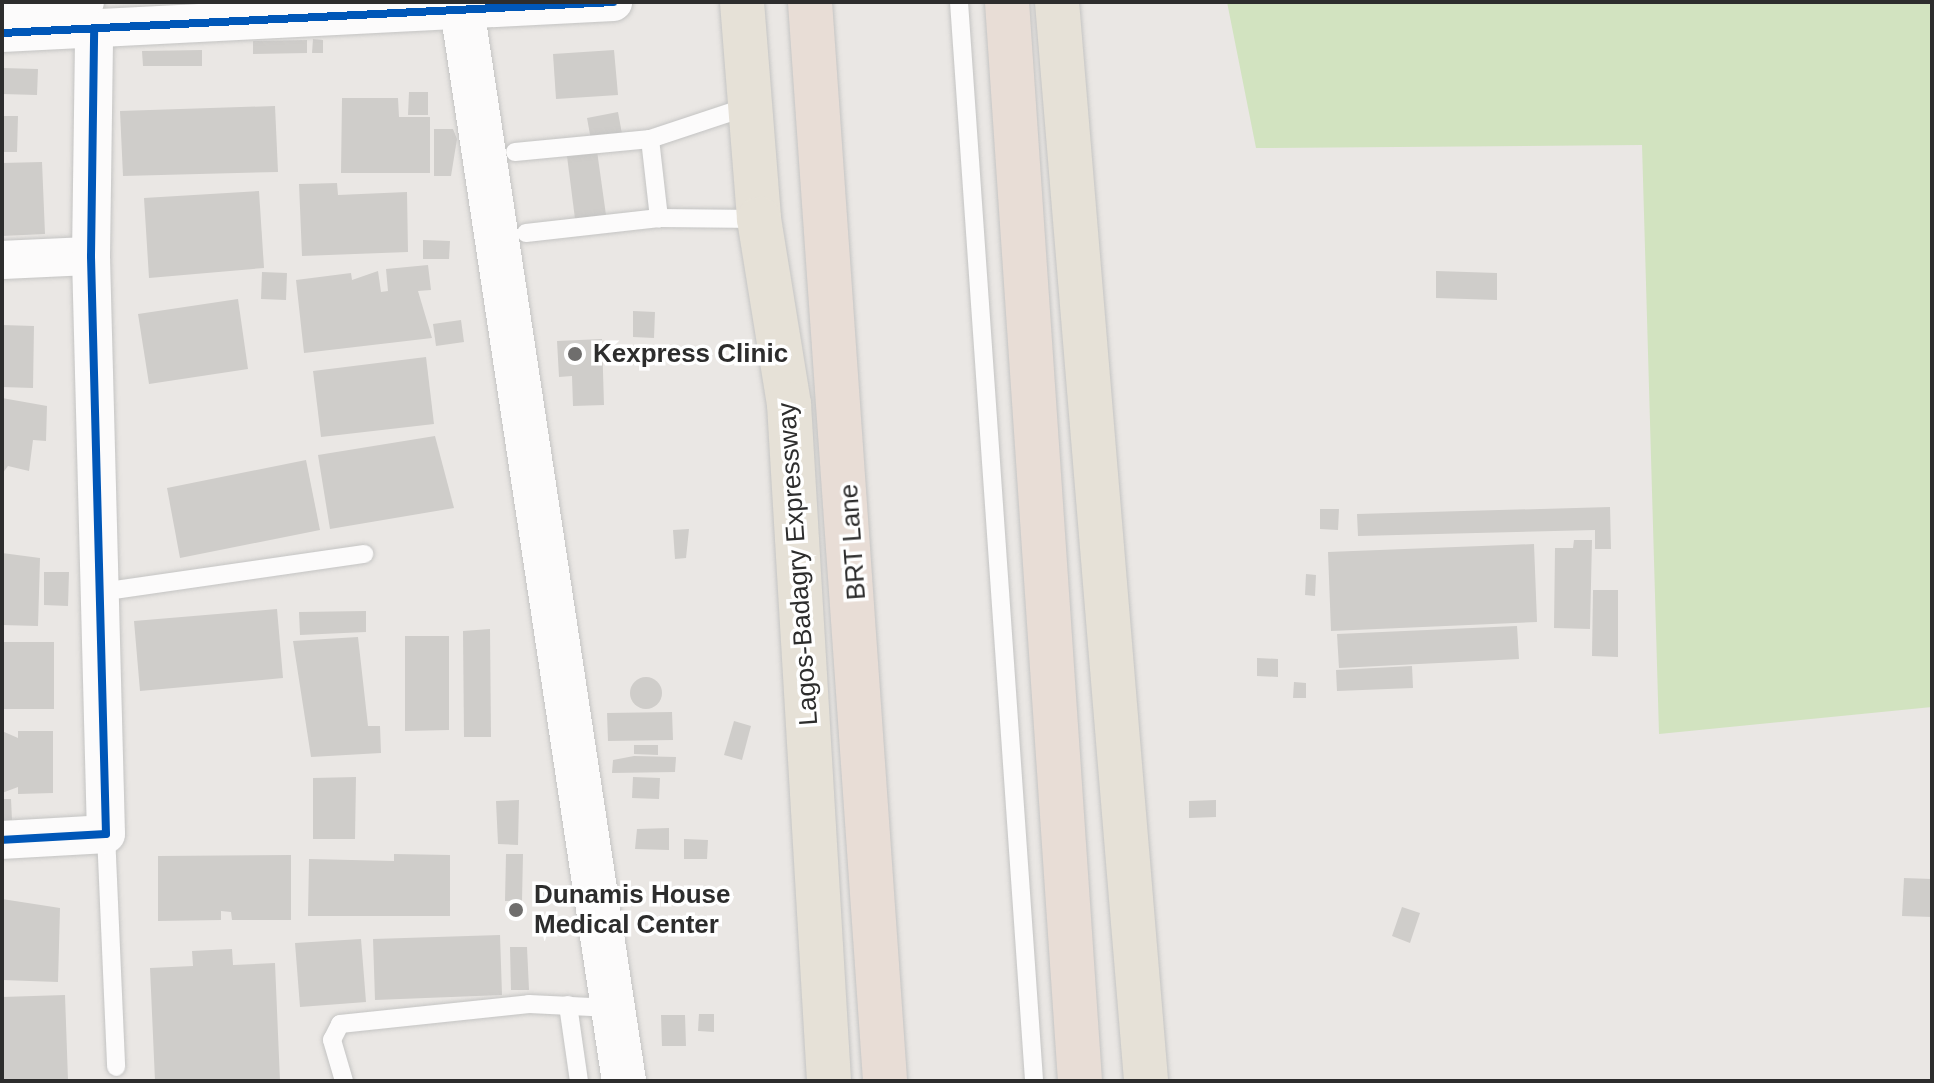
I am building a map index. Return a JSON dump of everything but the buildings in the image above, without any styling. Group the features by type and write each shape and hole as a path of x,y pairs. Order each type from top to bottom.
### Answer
{"highway":[{"name":"Lagos-Badagry Expressway","path":"812,2 885,1081"},
{"path":"1007,2 1080,1081"},
{"path":"1065,890 1088,1081"},
{"path":"878,973 879,1081"}],"main road":[{"name":"Lagos-Badagry Expressway","path":"742,2 759,219 789,404 829,1081"},
{"path":"1057,2 1146,1081"},
{"path":"475,7 515,152 646,1081"},
{"path":"475,7 624,1081"}],"street":[{"path":"2,33 90,17 613,2"},
{"path":"2,5 90,17"},
{"path":"2,840 106,834 91,256 90,17"},
{"path":"2,260 91,256"}],"lane":[{"name":"BRT Lane","path":"812,2 892,1081"},
{"path":"959,2 1034,1081"},
{"path":"515,152 650,139 749,106"},
{"path":"650,139 659,218"},
{"path":"526,233 659,218 759,219"},
{"path":"100,592 364,554"},
{"path":"106,834 116,1067"},
{"path":"344,1081 332,1040 340,1024 568,1005 615,1009"},
{"path":"568,1005 579,1081"}],"green space":[{"path":"1227,2 1932,2 1932,707 1659,734 1642,145 1256,148"}],"cycle path":[{"path":"2,33 613,2"},
{"path":"2,840 106,834 91,256 94,31"}],"place":[{"name":"Kexpress Clinic","path":"575,354"},
{"name":"Dunamis House Medical Center","path":"516,910"}]}
